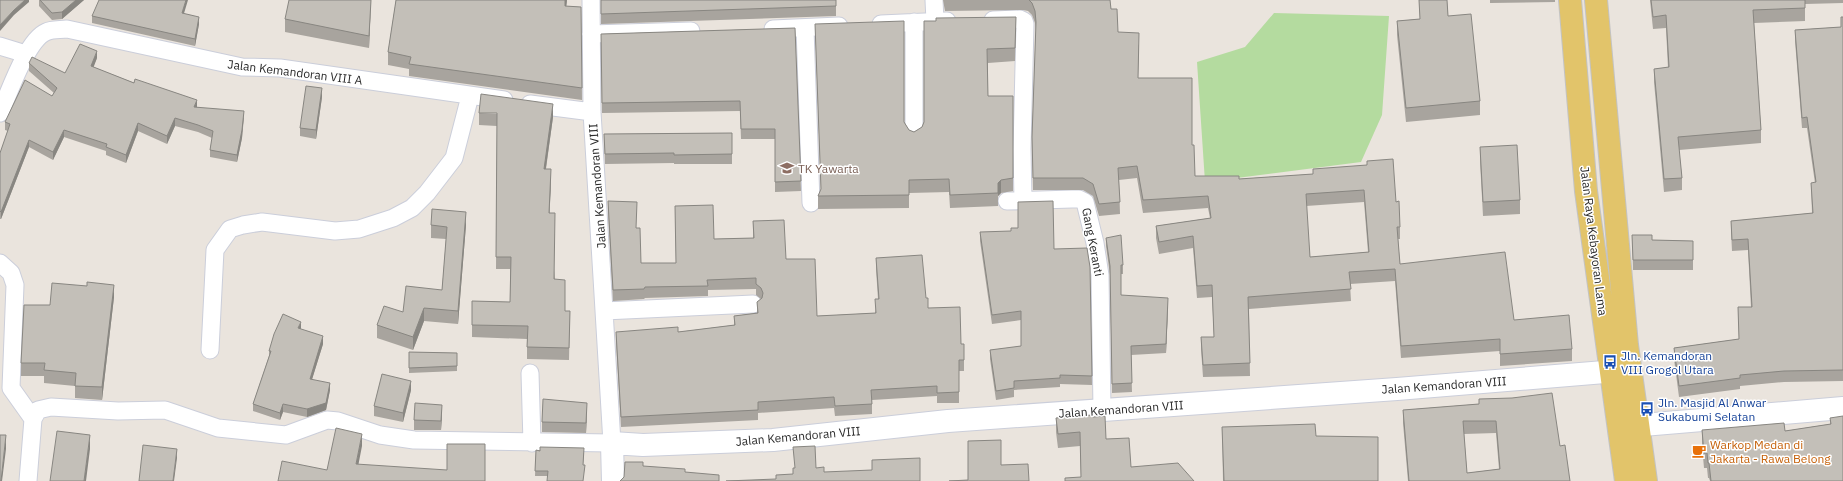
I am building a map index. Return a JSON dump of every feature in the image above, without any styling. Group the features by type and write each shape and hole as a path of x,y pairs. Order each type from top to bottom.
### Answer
{"main road":[{"name":"Jalan Raya Kebayoran Lama","path":"1570,0 1586,191 1620,371 1627,425 1626,481"},
{"name":"Jalan Raya Kebayoran Lama","path":"1596,0 1612,189 1620,371"},
{"path":"1586,191 1612,189"},
{"name":"Jalan Raya Kebayoran Lama","path":"1627,425 1646,481"}],"street":[{"name":"Jalan Kemandoran VIII","path":"591,0 592,112 613,481"},
{"path":"757,30 935,21 934,0"},
{"name":"Gang Keranti","path":"935,21 1016,19 1024,21 1026,34 1022,149 1015,201 1072,198 1085,202 1095,243 1100,275 1102,410"},
{"path":"914,22 914,134"},
{"path":"804,28 811,203"},
{"name":"Jalan Kemandoran VIII A","path":"0,113 26,54 36,38 45,32 67,29 242,67 280,68 592,112"},
{"path":"591,34 710,31"},
{"path":"0,46 26,54"},
{"path":"210,350 215,250 230,229 262,222 335,231 359,229 393,218 412,208 427,193 454,158 470,96"},
{"path":"0,263 11,273 15,285 11,388 33,419 28,481"},
{"path":"604,311 753,304"},
{"name":"Jalan Kemandoran VIII","path":"33,419 38,410 51,407 118,411 165,410 218,428 286,435 327,420 338,421 380,435 414,440 532,443 612,443 643,445 686,444 773,440 948,421 1620,371"},
{"path":"530,373 532,443"},
{"path":"1627,425 1843,408"}],"green space":[{"path":"1274,13 1389,16 1382,115 1361,162 1205,182 1197,62 1245,47"}],"building":[{"path":"0,0 25,0 0,25"},
{"path":"40,0 76,0 62,12 52,13"},
{"path":"99,0 186,0 182,13 199,17 195,39 92,16"},
{"path":"289,0 371,0 369,36 285,19"},
{"path":"396,0 565,0 565,6 581,7 582,88 409,64 411,57 388,52"},
{"path":"601,0 836,0 836,6 601,14"},
{"path":"1029,0 1110,0 1111,9 1117,9 1118,32 1139,33 1138,78 1192,78 1192,145 1194,145 1195,176 1239,176 1239,179 1313,174 1313,169 1367,165 1367,161 1393,159 1396,202 1399,201 1400,227 1397,227 1400,264 1505,252 1514,320 1569,315 1572,349 1500,354 1500,339 1401,346 1395,269 1349,272 1351,289 1248,297 1250,363 1203,365 1201,337 1214,337 1212,285 1197,286 1193,236 1159,242 1156,226 1211,218 1208,196 1143,200 1137,166 1118,168 1120,202 1099,204 1093,184 1083,178 1033,178 1032,137 1036,22 1035,11","holes":["1364,190 1369,252 1310,257 1306,194"]},
{"path":"1419,0 1447,0 1448,16 1471,14 1480,101 1406,108 1397,21 1420,19"},
{"path":"1651,0 1805,0 1805,8 1753,10 1761,130 1678,137 1682,178 1664,179 1654,69 1669,67 1666,15 1653,17"},
{"path":"1016,17 1015,48 987,49 988,96 1013,96 1013,178 1001,180 998,183 998,193 950,195 949,179 909,180 909,195 818,196 821,189 815,24 904,21 904,122 909,130 914,132 922,127 924,122 924,21 936,21 936,18"},
{"path":"1841,17 1843,17 1843,370 1784,371 1740,375 1740,378 1679,386 1674,348 1739,339 1738,307 1752,307 1748,239 1732,240 1731,221 1813,213 1811,183 1816,182 1807,117 1802,118 1795,30 1841,27"},
{"path":"795,28 801,181 775,182 775,129 741,129 740,101 602,103 601,34"},
{"path":"80,44 97,51 91,66 134,83 135,79 197,100 194,107 244,111 237,155 210,150 213,131 175,118 167,136 138,123 126,155 106,147 107,144 64,130 53,152 29,140 1,212 0,153 10,124 5,122 25,80 52,96 57,88 29,63 32,57 65,73"},
{"path":"306,86 322,88 316,130 300,128"},
{"path":"481,94 553,104 544,169 551,169 549,213 555,213 554,279 565,280 565,311 570,311 569,348 527,347 528,326 472,325 472,301 510,302 511,257 496,257 497,113 479,113"},
{"path":"732,133 732,154 605,154 604,134"},
{"path":"1517,145 1520,200 1483,202 1480,147"},
{"path":"608,201 637,202 636,228 640,228 641,263 676,263 675,206 713,205 714,239 754,238 753,221 784,220 786,259 815,259 817,316 876,313 875,299 879,299 876,258 922,255 928,308 960,307 961,344 964,344 964,360 959,360 959,392 937,393 937,386 871,390 872,404 835,406 834,397 758,402 758,410 621,417 616,332 678,327 678,332 735,325 734,316 758,313 757,302 762,298 763,293 761,288 756,284 756,278 707,280 708,286 645,287 644,289 613,290"},
{"path":"1053,201 1054,249 1087,248 1090,267 1092,376 1060,375 1060,378 1014,381 1014,388 996,391 990,350 1021,346 1021,311 992,315 980,232 1011,231 1011,228 1018,228 1018,202"},
{"path":"432,209 466,212 458,311 424,308 413,337 377,325 384,306 403,312 406,286 442,290 447,227 431,225"},
{"path":"1121,235 1123,265 1121,265 1121,295 1168,298 1166,344 1131,346 1132,383 1112,384 1110,266 1106,238"},
{"path":"1632,235 1652,235 1652,240 1693,241 1693,260 1633,260"},
{"path":"87,282 114,285 102,387 75,386 76,373 44,370 45,363 21,363 24,305 50,305 52,283 87,286"},
{"path":"283,314 301,322 298,328 323,336 310,379 330,383 326,403 307,409 283,404 280,413 253,404 271,351 269,351 274,334"},
{"path":"409,352 457,353 457,366 409,368"},
{"path":"382,374 411,381 403,413 374,406"},
{"path":"1552,393 1560,446 1565,445 1570,481 1409,481 1403,410 1479,404 1479,399 1512,398","holes":["1463,421 1496,421 1500,469 1467,473"]},
{"path":"543,399 587,403 586,423 542,422"},
{"path":"415,403 442,405 441,421 414,420"},
{"path":"1092,415 1093,417 1105,416 1106,439 1129,438 1131,467 1178,463 1194,481 1065,481 1065,478 1081,477 1080,432 1058,434 1056,418"},
{"path":"1843,416 1843,481 1711,481 1707,453 1704,453 1702,430 1784,423 1785,431 1831,424 1830,418"},
{"path":"1315,424 1316,436 1378,437 1378,481 1224,481 1222,427"},
{"path":"336,428 362,434 356,464 447,470 447,444 485,444 485,481 278,481 282,461 327,470"},
{"path":"57,431 90,435 84,481 50,481"},
{"path":"0,435 6,435 1,481 0,481"},
{"path":"1001,440 1001,465 1028,464 1029,481 949,481 968,480 968,441"},
{"path":"143,445 177,449 173,481 139,481"},
{"path":"815,446 816,468 824,467 824,472 872,470 872,460 920,458 920,481 726,481 776,479 776,475 793,474 793,468 795,468 793,447"},
{"path":"540,447 584,448 583,465 585,465 583,481 547,481 548,471 535,471 536,450 540,451"},
{"path":"625,462 643,462 643,466 685,469 685,472 719,475 719,481 620,481 624,477"}],"place":[{"name":"TK Yawarta","path":"787,168"},
{"name":"Jln. Kemandoran VIII Grogol Utara","path":"1610,362"},
{"name":"Jln. Masjid Al Anwar Sukabumi Selatan","path":"1647,409"},
{"name":"Warkop Medan di Jakarta - Rawa Belong","path":"1699,451"}]}
